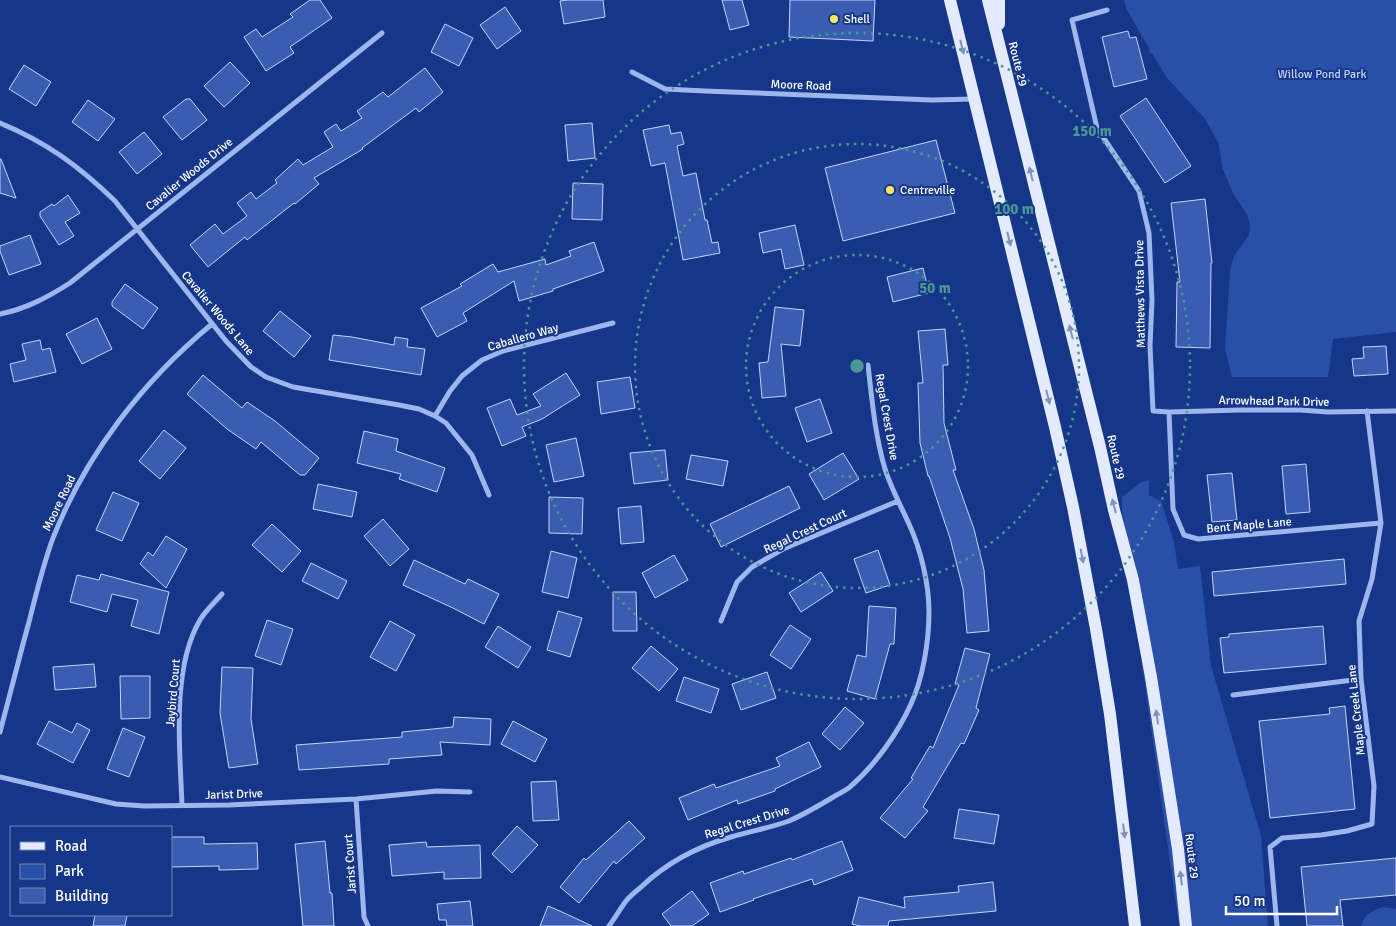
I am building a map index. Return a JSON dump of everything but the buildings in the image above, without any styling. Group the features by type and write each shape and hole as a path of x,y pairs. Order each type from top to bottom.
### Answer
{"main road":[{"path":"950,0 1055,426 1073,507 1110,714 1135,926"},
{"name":"Route 29","path":"988,0 1133,580 1151,677 1178,849 1186,926"},
{"path":"999,0 1000,49"}],"street":[{"name":"Matthews Vista Drive","path":"1107,10 1072,20 1097,128 1139,191 1149,233 1152,300 1150,346 1153,412"},
{"name":"Cavalier Woods Drive","path":"0,314 31,304 70,283 382,33"},
{"name":"Moore Road","path":"632,72 665,89 913,99 974,99"},
{"name":"Cavalier Woods Lane","path":"0,123 45,144 94,181 114,201 137,229 226,342 251,367 266,377 293,387 399,404 419,409 435,416 446,423 472,455 489,495"},
{"name":"Caballero Way","path":"435,416 450,391 467,372 482,360 503,351 613,323"},
{"name":"Moore Road","path":"0,732 38,585 53,539 72,496 100,448 131,405 153,379 186,346 212,324"},
{"name":"Regal Crest Drive","path":"609,926 626,901 670,862 702,846 789,820 812,810 850,787 872,764 896,733 912,704 927,643 929,611 926,584 920,553 910,524 885,469 875,426 868,365"},
{"name":"Arrowhead Park Drive","path":"1153,412 1241,410 1396,411"},
{"name":"Maple Creek Lane","path":"1277,926 1270,847 1282,838 1321,835 1372,824 1374,786 1361,679 1359,621 1372,579 1381,523 1368,411"},
{"name":"Bent Maple Lane","path":"1169,412 1173,509 1184,535 1198,540 1381,523"},
{"name":"Regal Crest Court","path":"721,621 737,582 752,567 783,549 898,501"},
{"name":"Jaybird Court","path":"182,805 180,698 186,658 200,619 222,594"},
{"path":"1233,695 1361,679"},
{"name":"Jarist Drive","path":"0,777 116,804 144,806 228,805 356,799 438,791 470,792"},
{"name":"Jarist Court","path":"356,799 364,917 368,926"}],"green space":[{"name":"Willow Pond Park","path":"1124,0 1396,0 1396,332 1333,339 1328,377 1232,377 1225,349 1230,271 1234,256 1249,235 1248,216 1233,193 1222,167 1219,144 1205,119 1167,78 1152,53 1150,53 1127,10"},
{"path":"1149,480 1149,495 1161,501 1174,542 1178,569 1200,566 1211,666 1261,836 1268,926 1179,926 1122,510 1122,497 1140,483"},
{"path":"1383,907 1396,909 1396,926 1361,926 1369,914"}],"place":[{"name":"Shell","path":"834,19"},
{"name":"Centreville","path":"890,190"}]}
